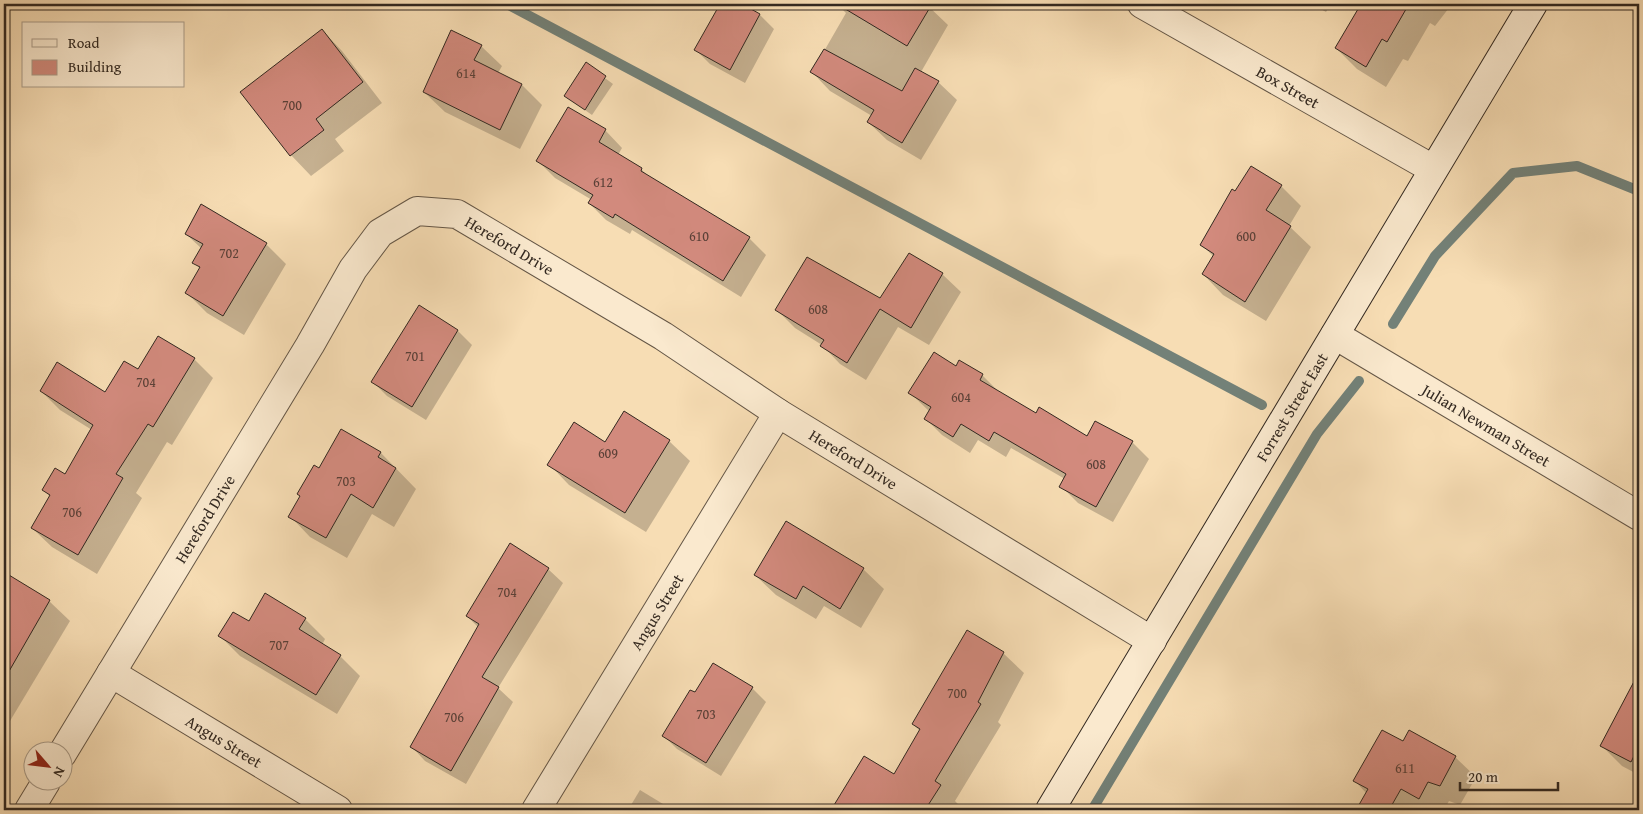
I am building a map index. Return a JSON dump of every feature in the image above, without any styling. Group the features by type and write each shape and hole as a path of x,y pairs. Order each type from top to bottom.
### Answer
{"street":[{"name":"Box Street","path":"1142,4 1433,169"},
{"name":"Forrest Street East","path":"1050,810 1433,169 1534,4"},
{"name":"Hereford Drive","path":"69,742 310,345 353,269 380,234 417,211 457,214 662,336 778,414 1152,641"},
{"name":"Julian Newman Street","path":"1335,335 1639,516"},
{"name":"Angus Street","path":"536,810 778,414"},
{"name":"Angus Street","path":"111,673 338,810"},
{"path":"29,810 40,792"}],"building":[{"path":"720,4 742,4 760,14 730,70 694,50"},
{"path":"837,4 932,4 907,46"},
{"path":"1361,4 1409,4 1387,42 1382,39 1366,67 1335,48"},
{"path":"322,29 363,82 316,119 324,130 290,156 240,92"},
{"path":"451,30 482,45 474,60 522,84 500,130 423,92"},
{"path":"824,49 902,91 915,68 939,81 902,143 867,122 874,110 810,72"},
{"path":"586,62 606,76 585,110 564,96"},
{"path":"568,107 606,129 599,142 642,168 641,171 750,237 723,281 615,214 613,218 588,203 593,195 536,161"},
{"path":"1251,166 1282,185 1266,210 1291,226 1245,302 1202,274 1214,254 1200,245 1232,189 1235,191"},
{"path":"201,204 267,243 223,316 185,293 200,267 192,263 203,244 185,234"},
{"path":"909,253 943,273 911,328 880,309 847,363 820,346 824,340 775,310 807,257 880,298"},
{"path":"419,305 458,330 412,407 371,382"},
{"path":"158,336 195,358 153,427 148,424 116,474 123,478 78,555 31,528 50,495 42,490 55,468 65,474 93,425 40,391 57,362 105,392 124,361 138,369"},
{"path":"934,352 956,366 959,360 983,374 980,380 1036,413 1039,407 1087,436 1095,421 1133,441 1096,507 1059,487 1066,474 994,432 989,441 961,424 953,437 924,419 931,407 908,393"},
{"path":"624,411 670,440 625,513 547,465 574,422 605,442"},
{"path":"341,429 381,452 378,457 396,468 373,508 351,494 326,538 288,517 300,496 297,494 314,465 319,468"},
{"path":"786,521 864,568 840,609 803,586 796,599 754,575"},
{"path":"510,543 549,568 482,677 499,687 451,771 410,747 479,624 466,616"},
{"path":"4,572 50,600 4,680"},
{"path":"265,593 306,618 299,629 341,655 316,695 218,636 233,612 249,621"},
{"path":"967,630 1004,652 978,702 981,704 935,781 941,785 925,810 831,810 864,756 894,774 920,729 912,724"},
{"path":"713,663 753,687 706,763 662,736 690,690 695,692"},
{"path":"1639,672 1639,746 1631,762 1600,746"},
{"path":"1382,730 1403,741 1409,730 1456,756 1440,786 1428,782 1419,799 1401,789 1389,810 1356,810 1368,789 1353,781"}],"waterway":[{"path":"507,4 1262,405"},
{"path":"1393,324 1435,256 1513,173 1577,166 1639,191"},
{"path":"1092,810 1317,434 1359,381"}]}
